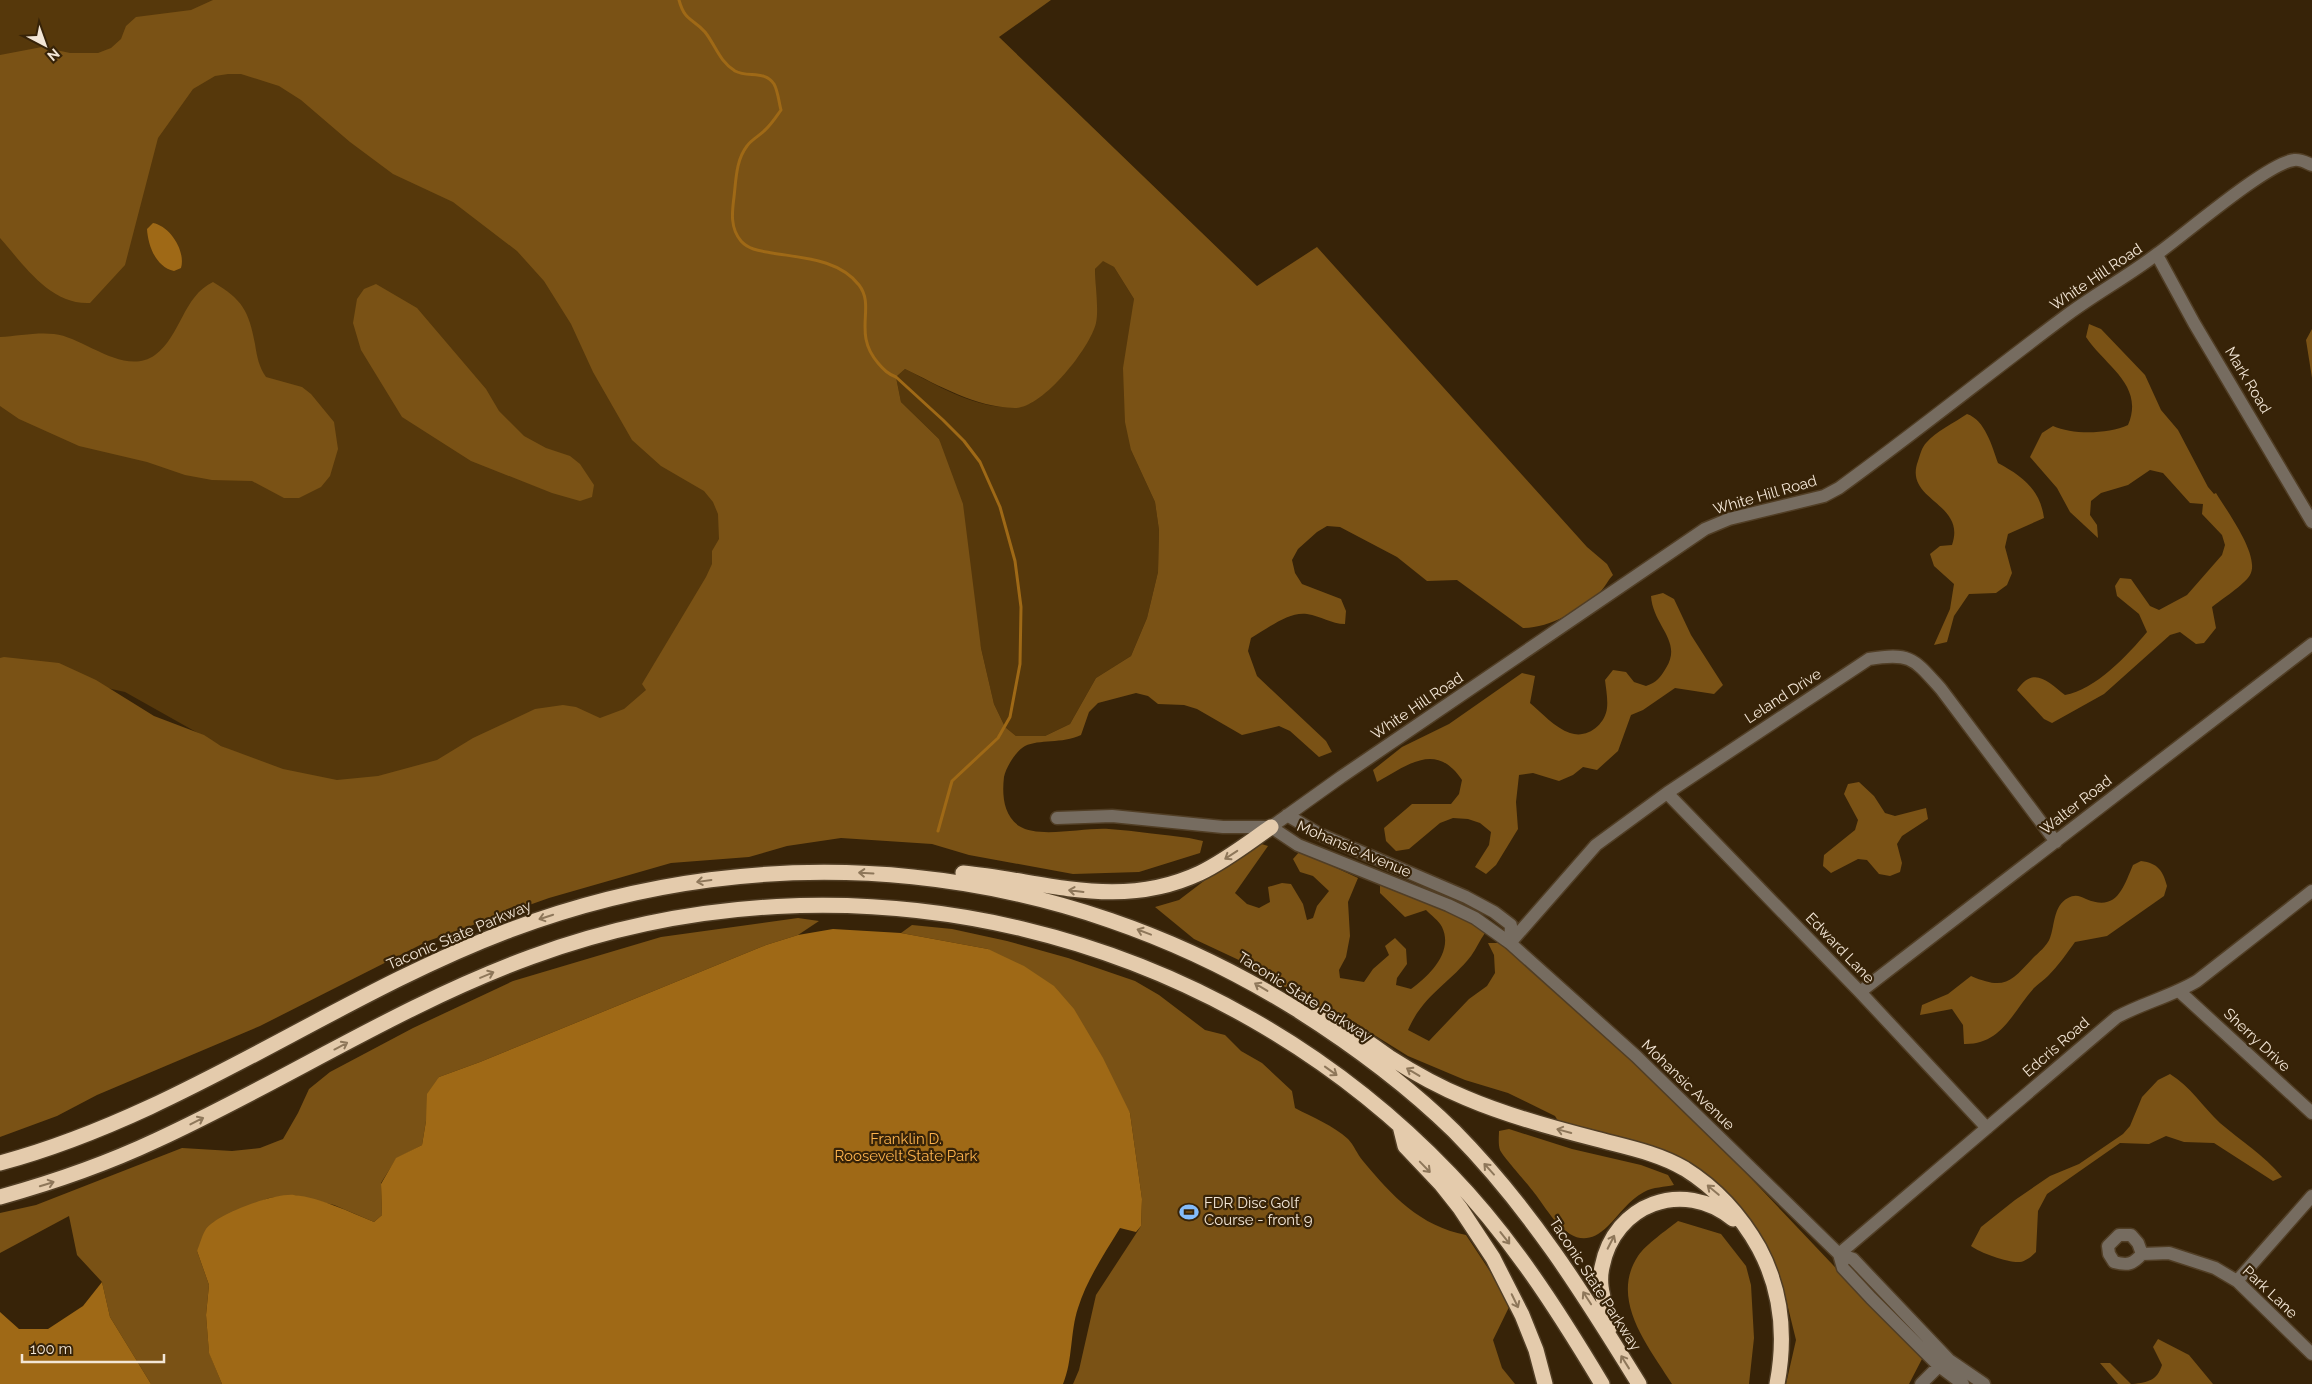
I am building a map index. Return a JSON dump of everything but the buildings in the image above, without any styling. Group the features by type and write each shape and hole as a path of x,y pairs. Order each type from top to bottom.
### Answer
{"highway":[{"path":"888,874 958,872 1081,892 1129,893 1165,886 1200,873 1226,858 1271,827"},
{"name":"Taconic State Parkway","path":"0,1163 74,1139 139,1112 418,969 482,941 544,918 620,897 715,879 809,872 888,874 956,881 1092,913 1158,937 1248,980 1343,1038 1391,1075 1431,1110 1474,1153 1542,1233 1582,1290 1639,1384"},
{"path":"0,1197 59,1180 158,1140 428,1001 532,957 598,936 666,920 734,910 794,905 872,906 940,913 1041,933 1107,953 1194,988 1262,1024 1347,1082 1400,1126 1450,1174 1506,1239 1556,1308 1602,1384"},
{"path":"1302,1013 1319,1015 1337,1022 1417,1074 1466,1099 1523,1120 1642,1152 1675,1164 1695,1176 1721,1197 1740,1216 1769,1270 1779,1302 1782,1336 1777,1384"},
{"path":"1400,1126 1405,1146 1441,1184 1460,1208 1496,1264 1522,1315 1536,1350 1545,1384"},
{"path":"1612,1340 1608,1313 1602,1296 1602,1267 1612,1239 1623,1224 1636,1213 1651,1204 1667,1200 1683,1198 1699,1201 1714,1206 1728,1215 1755,1241"}],"street":[{"name":"White Hill Road","path":"1271,827 1705,529 1729,519 1824,496 1839,488 1966,394 2064,317 2157,255 2245,187 2275,168 2294,160 2312,165"},
{"name":"Mark Road","path":"2157,255 2194,323 2312,522"},
{"name":"Walter Road","path":"1860,992 2312,644"},
{"name":"Leland Drive","path":"1510,943 1596,845 1667,792 1869,659 1890,655 1908,657 1922,667 2056,842"},
{"name":"Edward Lane","path":"1667,792 1860,992 1987,1128"},
{"name":"Mohansic Avenue","path":"1288,815 1318,834 1481,904 1511,925 1510,943"},
{"path":"1057,818 1112,816 1224,827 1271,827"},
{"name":"Mohansic Avenue","path":"1271,827 1298,845 1461,911 1487,926 1510,943 1664,1083 1839,1254 1853,1259 1949,1360 1984,1384"},
{"name":"Edcris Road","path":"1839,1254 2117,1017 2138,1006 2179,991 2198,981 2312,891"},
{"name":"Sherry Drive","path":"2179,991 2312,1113"},
{"path":"2237,1281 2312,1196"},
{"name":"Park Lane","path":"2142,1254 2169,1253 2215,1268 2237,1281 2312,1354"},
{"name":"Mohansic Avenue","path":"1839,1254 1843,1268 1939,1366 1963,1384"},
{"path":"1921,1384 1939,1366"}],"shaded area":[{"path":"0,0 228,0 480,187 728,514 717,589 648,706 359,808 221,746 125,692 26,670 0,679"},
{"path":"213,0 1051,0 999,37 1257,286 1317,247 1587,547 1607,564 1613,575 1593,598 1565,617 1543,625 1523,628 1457,580 1427,581 1397,557 1340,527 1327,526 1317,532 1298,549 1292,560 1295,573 1302,584 1341,599 1346,611 1345,624 1335,623 1307,614 1293,615 1251,638 1248,651 1257,676 1326,741 1332,752 1319,757 1290,731 1279,726 1242,735 1197,709 1184,705 1158,704 1148,696 1136,693 1098,703 1089,712 1081,735 1066,740 1025,746 1015,755 1005,773 1003,790 1007,810 1019,826 1028,830 1050,832 1109,829 1189,838 1203,841 1200,853 1139,872 1073,874 969,855 932,844 841,838 787,846 749,857 671,863 549,898 428,941 260,1026 97,1095 57,1116 0,1137 0,658 59,663 96,680 154,716 204,735 221,746 283,769 337,780 378,776 437,760 473,738 535,709 563,705 576,707 600,718 624,709 646,690 642,684 706,577 712,564 712,551 719,539 718,514 713,502 704,491 661,466 632,440 593,372 571,324 544,281 517,251 453,202 393,174 350,142 301,100 279,86 241,74 228,74 215,76 193,89 158,138 125,265 90,303 76,302 62,297 50,290 28,271 0,238 0,55 42,47 70,53 98,53 111,48 121,39 126,26 136,17 191,10","holes":["1103,261 1114,267 1134,299 1123,368 1125,422 1131,450 1155,502 1159,530 1158,572 1147,618 1131,656 1096,678 1070,724 1045,736 1016,736 1005,727 994,704 981,648 963,504 939,439 901,402 896,377 905,369 972,400 1000,407 1015,408 1026,405 1039,398 1051,388 1064,375 1085,347 1092,334 1097,317 1095,269"]},
{"path":"153,223 165,229 175,240 181,254 181,268 174,271 168,269 154,255 147,229"},
{"path":"1103,260 1114,267 1134,299 1131,450 1155,502 1159,530 1158,572 1147,618 1131,656 1096,678 1070,724 1045,736 1016,736 1005,727 994,704 939,439 901,402 896,377 905,369 950,392 982,404 1015,407 1031,403 1096,322 1095,269"},
{"path":"213,282 231,294 247,314 259,362 266,377 302,387 311,394 334,422 338,449 330,476 321,487 299,498 284,498 252,481 212,480 185,475 147,462 79,446 19,419 0,406 0,337 54,334 66,337 117,359 143,361 155,355 164,347 188,306 203,288"},
{"path":"376,284 417,308 486,389 499,411 524,436 546,448 570,456 580,464 594,485 592,497 580,501 552,493 471,461 402,417 361,350 353,323 357,299 364,289"},
{"path":"2089,324 2101,329 2145,375 2161,410 2178,430 2208,487 2214,494 2216,493 2241,533 2251,557 2252,567 2250,575 2243,583 2212,607 2216,628 2204,643 2196,644 2180,632 2170,635 2104,694 2052,723 2044,719 2017,690 2023,683 2029,678 2041,678 2065,695 2076,692 2099,679 2110,670 2147,632 2139,614 2117,596 2115,586 2120,578 2131,579 2150,606 2159,610 2187,595 2222,555 2225,545 2222,535 2202,514 2203,504 2190,503 2163,473 2150,470 2128,485 2101,493 2091,501 2090,515 2097,525 2098,538 2070,512 2057,488 2030,457 2042,433 2053,426 2070,431 2101,432 2128,425 2132,411 2131,398 2127,387 2086,337"},
{"path":"2312,329 2312,378 2306,340"},
{"path":"1967,414 1979,422 1983,428 1998,463 2022,478 2034,491 2039,499 2044,518 2008,534 2005,547 2012,573 2007,585 1996,593 1969,594 1954,616 1947,642 1934,645 1950,609 1954,584 1934,566 1930,554 1940,546 1952,545 1954,531 1951,519 1919,485 1916,474 1918,461 1926,443 1940,431"},
{"path":"1663,593 1674,599 1691,635 1723,685 1714,694 1675,688 1643,710 1631,715 1618,751 1597,770 1583,767 1573,775 1559,781 1533,773 1519,775 1516,802 1518,829 1496,865 1486,874 1475,867 1489,845 1491,832 1480,823 1468,819 1453,818 1440,823 1409,849 1396,851 1386,841 1384,828 1412,804 1451,804 1459,794 1462,780 1452,768 1442,761 1432,759 1421,760 1411,764 1377,782 1373,770 1402,747 1449,724 1522,673 1535,676 1530,703 1554,724 1564,731 1576,734 1583,734 1594,729 1606,714 1605,680 1613,670 1626,672 1634,682 1646,686 1658,679 1666,668 1671,650 1666,633 1653,607 1651,596"},
{"path":"1859,782 1874,796 1885,813 1895,816 1926,808 1928,819 1902,836 1897,844 1902,863 1900,872 1890,876 1879,874 1867,860 1858,859 1831,873 1823,866 1824,855 1855,830 1858,820 1844,794 1848,784"},
{"path":"1255,842 1268,846 1235,893 1247,904 1259,908 1270,902 1268,887 1282,883 1291,884 1303,904 1307,920 1313,918 1317,906 1329,891 1313,876 1300,872 1293,859 1300,851 1358,878 1348,902 1350,936 1346,957 1339,970 1340,978 1364,982 1373,969 1389,955 1385,946 1395,938 1406,949 1407,964 1397,978 1396,985 1411,989 1432,970 1442,954 1445,936 1439,923 1426,910 1405,917 1380,893 1380,884 1467,917 1485,933 1463,966 1429,999 1414,1018 1408,1030 1429,1041 1469,999 1487,986 1495,973 1494,955 1488,943 1501,943 1569,999 1708,1133 1922,1359 1909,1384 1786,1384 1796,1340 1782,1283 1756,1232 1714,1185 1561,1126 1555,1116 1508,1093 1465,1080 1408,1056 1347,1018 1334,1016 1241,961 1194,939 1155,907 1179,900"},
{"path":"2141,861 2156,866 2164,876 2167,886 2164,896 2107,936 2075,942 2055,968 2034,988 2013,1016 1997,1033 1977,1043 1964,1044 1963,1025 1952,1009 1920,1015 1922,1005 1948,994 1971,976 1991,983 2006,982 2012,978 2047,944 2052,933 2055,916 2063,901 2075,896 2097,902 2112,900 2122,889 2133,865"},
{"path":"798,918 819,921 798,935 766,945 439,1077 426,1121 422,1145 396,1159 381,1183 382,1215 374,1222 334,1205 294,1195 269,1198 229,1214 197,1251 209,1285 206,1315 209,1352 222,1384 151,1384 110,1317 102,1282 77,1255 69,1216 0,1253 0,1213 36,1205 182,1148 232,1151 260,1148 283,1139 309,1089 330,1072 413,1028 513,981 661,937"},
{"path":"912,925 952,929 1007,941 1068,958 1135,981 1159,995 1205,1030 1225,1035 1241,1051 1262,1063 1292,1091 1295,1108 1330,1126 1348,1139 1374,1174 1408,1208 1435,1225 1466,1235 1511,1303 1493,1340 1502,1368 1515,1384 1073,1384 1079,1370 1096,1295 1141,1226 1142,1199 1130,1113 988,949 901,933"},
{"name":"Franklin D. Roosevelt State Park","path":"833,929 901,933 988,949 1024,966 1054,986 1074,1009 1103,1058 1130,1113 1142,1199 1141,1226 1136,1232 1120,1228 1091,1277 1075,1317 1068,1365 1063,1384 222,1384 209,1353 206,1315 209,1285 197,1251 206,1229 212,1223 247,1205 285,1195 294,1195 325,1202 374,1222 382,1215 381,1184 396,1158 422,1145 426,1121 427,1094 439,1077 766,945 798,935"},
{"path":"2170,1074 2190,1091 2220,1123 2260,1155 2282,1177 2273,1181 2214,1143 2184,1142 2166,1136 2149,1144 2120,1143 2047,1194 2038,1211 2036,1252 2029,1258 2020,1262 2009,1261 1971,1246 1981,1227 2015,1200 2050,1176 2079,1164 2123,1134 2130,1126 2142,1097 2158,1080"},
{"path":"1509,1129 1572,1149 1641,1165 1668,1175 1674,1185 1644,1192 1629,1203 1608,1226 1596,1235 1586,1238 1576,1237 1558,1224 1533,1190 1502,1154 1499,1145 1499,1131"},
{"path":"1678,1221 1721,1234 1746,1266 1751,1285 1754,1338 1749,1384 1672,1384 1643,1339 1636,1323 1630,1306 1628,1289 1630,1273 1642,1251"},
{"path":"102,1282 110,1317 151,1384 0,1384 0,1312 19,1329 48,1329 83,1306"},
{"path":"2158,1339 2189,1355 2213,1384 2133,1384 2155,1378 2160,1370 2162,1365 2153,1347"},
{"path":"2100,1363 2110,1363 2131,1384 2118,1384"}],"waterway":[{"path":"679,0 684,12 705,32 725,63 740,73 766,77 774,84 777,93 781,110 767,129 749,144 743,152 739,164 732,214 737,236 744,244 751,248 819,261 851,276 864,293 866,341 870,352 884,370 896,377 964,441 980,462 1000,507 1015,561 1021,607 1020,664 1010,717 998,738 952,781 938,831"}],"place":[{"name":"FDR Disc Golf Course - front 9","path":"1189,1212"}]}
